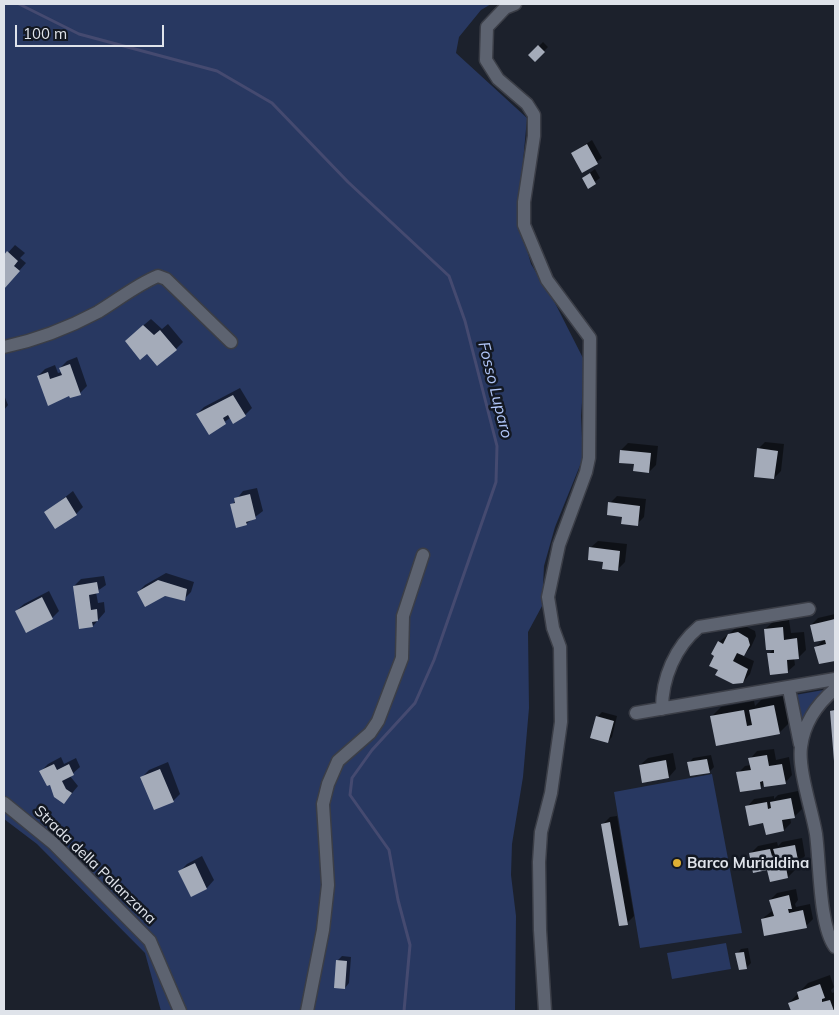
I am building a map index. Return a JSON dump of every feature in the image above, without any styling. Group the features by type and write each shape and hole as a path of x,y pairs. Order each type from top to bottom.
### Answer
{"street":[{"path":"515,4 505,8 487,28 486,60 498,79 528,104 534,115 534,136 524,202 524,225 547,280 590,338 589,458 586,472 559,545 548,597 553,628 560,647 561,722 551,793 541,832 539,862 540,930 545,1011"},
{"path":"4,347 59,331 99,311 144,282 158,276 166,279 231,342"},
{"path":"307,1011 323,930 328,885 323,804 328,784 338,762 370,733 378,721 402,658 403,616 423,555"},
{"path":"662,709 662,697 676,652 685,639 699,627 809,609"},
{"path":"636,713 789,689 835,679"},
{"path":"789,689 816,833 824,914 835,947"},
{"path":"801,749 809,720 816,709 835,689"},
{"name":"Strada della Palanzana","path":"4,803 53,843 150,940 180,1011"},
{"path":"824,914 835,926"}],"shaded area":[{"path":"4,4 491,4 481,10 459,37 456,53 527,118 518,217 531,264 555,303 585,362 581,416 583,458 555,527 544,566 542,606 528,632 529,708 523,777 512,844 511,875 516,916 515,1011 161,1011 145,953 37,844 4,819"},
{"path":"829,689 802,722 795,695"},
{"name":"Barco Murialdina","path":"712,774 742,933 640,948 614,792"},
{"path":"726,943 731,969 672,979 667,953"}],"building":[{"path":"538,45 545,52 535,62 528,55"},
{"path":"587,144 598,164 582,173 571,153"},
{"path":"590,173 596,184 588,189 582,178"},
{"path":"7,251 18,261 14,266 20,271 4,289 4,255"},
{"path":"143,325 154,335 160,330 177,350 157,366 147,354 140,360 125,341"},
{"path":"70,364 81,395 70,398 69,396 48,406 37,376 48,372 50,379 62,375 59,368"},
{"path":"233,395 246,416 233,424 228,415 223,418 226,424 209,435 196,414"},
{"path":"757,448 778,451 774,479 754,477"},
{"path":"620,450 651,453 649,473 633,471 634,464 619,463"},
{"path":"250,494 256,519 246,522 247,525 236,528 230,504 235,503 234,498"},
{"path":"66,497 77,515 55,529 44,512"},
{"path":"608,502 640,506 638,526 621,524 622,517 607,515"},
{"path":"589,547 620,551 618,571 602,569 603,562 588,560"},
{"path":"158,580 187,589 185,601 165,596 145,607 137,592"},
{"path":"97,582 99,593 89,595 91,610 97,609 98,621 92,622 93,627 79,629 73,586"},
{"path":"42,597 53,619 26,633 15,611"},
{"path":"835,619 835,661 819,664 814,647 826,644 825,640 814,642 810,625"},
{"path":"783,627 784,640 797,638 799,659 787,660 788,673 770,675 767,653 774,653 774,650 766,650 764,629"},
{"path":"738,632 748,638 750,645 744,656 737,653 733,661 748,669 743,683 733,684 715,675 718,670 709,666 714,656 711,654 718,641 723,644 728,634"},
{"path":"774,705 780,734 716,746 710,716 744,710 747,726 752,725 749,710"},
{"path":"835,710 835,761 834,761 830,711"},
{"path":"596,716 614,721 608,743 590,738"},
{"path":"767,755 769,766 782,764 786,784 764,787 763,781 760,782 761,789 740,792 736,772 751,770 748,758"},
{"path":"707,759 710,773 690,776 687,762"},
{"path":"666,760 669,778 642,783 639,765"},
{"path":"54,764 57,770 69,764 74,775 62,781 66,789 72,793 64,804 54,797 50,785 47,786 39,771"},
{"path":"160,769 174,802 154,810 140,777"},
{"path":"791,798 795,818 782,820 784,831 766,835 763,823 749,826 745,806 767,802 768,809 771,808 770,802"},
{"path":"610,822 628,925 619,926 601,824"},
{"path":"795,845 799,865 786,867 788,878 770,882 767,870 753,873 749,853 770,849 772,856 775,855 773,849"},
{"path":"195,863 207,889 191,897 178,871"},
{"path":"789,895 792,909 788,909 789,913 803,910 807,928 764,936 761,919 774,916 769,900"},
{"path":"744,952 747,969 739,970 735,953"},
{"path":"336,960 347,961 345,989 334,988"},
{"path":"820,984 825,998 822,999 822,1002 830,1000 834,1011 791,1011 788,1003 799,999 797,992"}],"waterway":[{"name":"Fosso Luparo","path":"19,4 79,34 217,71 272,103 348,182 449,276 465,321 497,446 496,482 434,660 415,703 372,750 352,778 350,795 389,850 398,900 410,945 404,1011"}],"place":[{"name":"Barco Murialdina","path":"677,863"}]}
